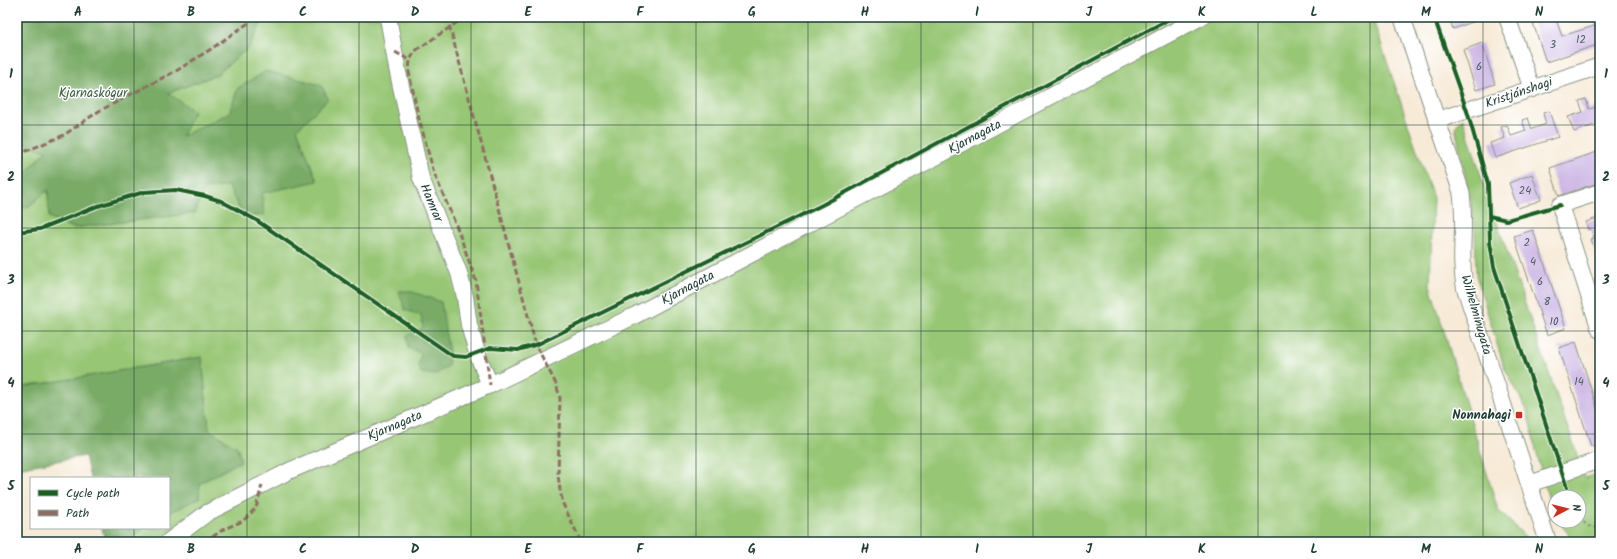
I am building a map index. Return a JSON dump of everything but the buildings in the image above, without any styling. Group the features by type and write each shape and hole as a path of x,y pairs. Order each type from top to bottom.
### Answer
{"street":[{"name":"Hamrar","path":"388,17 404,105 421,178 460,273 466,297 469,325 477,353 490,385"},
{"name":"Kjarnagata","path":"168,542 207,513 288,471 490,385 641,312 1200,17"},
{"name":"Wilhelmínugata","path":"1402,17 1461,190 1464,204 1462,268 1465,288 1548,542"},
{"path":"1507,17 1532,89"},
{"name":"Kristjánshagi","path":"1438,120 1600,66"},
{"path":"1599,326 1560,205 1600,192"},
{"path":"1529,484 1600,460"}],"path":[{"path":"1434,17 1467,110 1488,184 1490,242 1494,267 1567,489"},
{"path":"1587,525 1600,528"}],"green space":[{"name":"Kjarnaskógur","path":"17,17 264,17 249,47 216,75 168,93 194,111 182,136 229,113 238,88 266,71 321,85 328,99 297,129 317,181 262,193 264,215 244,217 228,186 204,189 195,213 73,228 49,217 48,190 27,208 17,206 17,174 27,171 46,151 21,142 17,143"},
{"path":"264,17 1372,17 1433,198 1430,285 1498,510 1531,542 130,542 142,529 170,529 170,512 199,498 200,483 241,461 237,447 209,430 202,357 17,388 17,206 28,207 48,189 49,217 73,228 195,213 204,189 228,186 244,217 264,215 262,193 317,181 297,129 328,99 238,88 229,113 182,136 168,93 216,75 249,47"},
{"path":"1463,118 1483,182 1585,478 1600,473 1600,539 1586,542 1575,542 1564,529 1587,529 1587,489 1547,489 1547,493 1527,410 1504,367 1476,275 1475,223 1455,127"},
{"path":"21,142 47,151 27,171 17,174 17,143"},
{"path":"399,291 410,291 441,302 449,355 448,366 435,375 421,373 418,365 421,353 408,348 407,336 423,328 421,315 405,310"},
{"path":"202,357 209,430 237,447 241,461 200,483 199,498 170,512 170,477 90,477 85,456 17,468 17,388"},
{"path":"102,529 142,529 130,542 105,542"}],"marked path":[{"path":"17,155 64,135 99,111 176,71 211,49 247,24 254,17"},
{"path":"447,17 536,345 556,384 560,398 558,475 560,490 563,504 581,542"},
{"path":"465,17 415,51 410,60 409,72 418,115 434,173 458,230 476,281 490,385"},
{"path":"395,52 410,60"},
{"path":"205,542 224,529 243,521 256,508 262,485"}],"cycle path":[{"path":"17,232 40,229 98,206 144,192 176,190 205,196 221,201 256,220 453,356 466,357 490,348 518,350 538,344 822,205 1173,17"},
{"path":"1434,17 1467,111 1488,184 1490,242 1494,267 1567,489"},
{"path":"1489,216 1507,220 1560,205"}],"place":[{"name":"Nonnahagi","path":"1519,415"}]}
